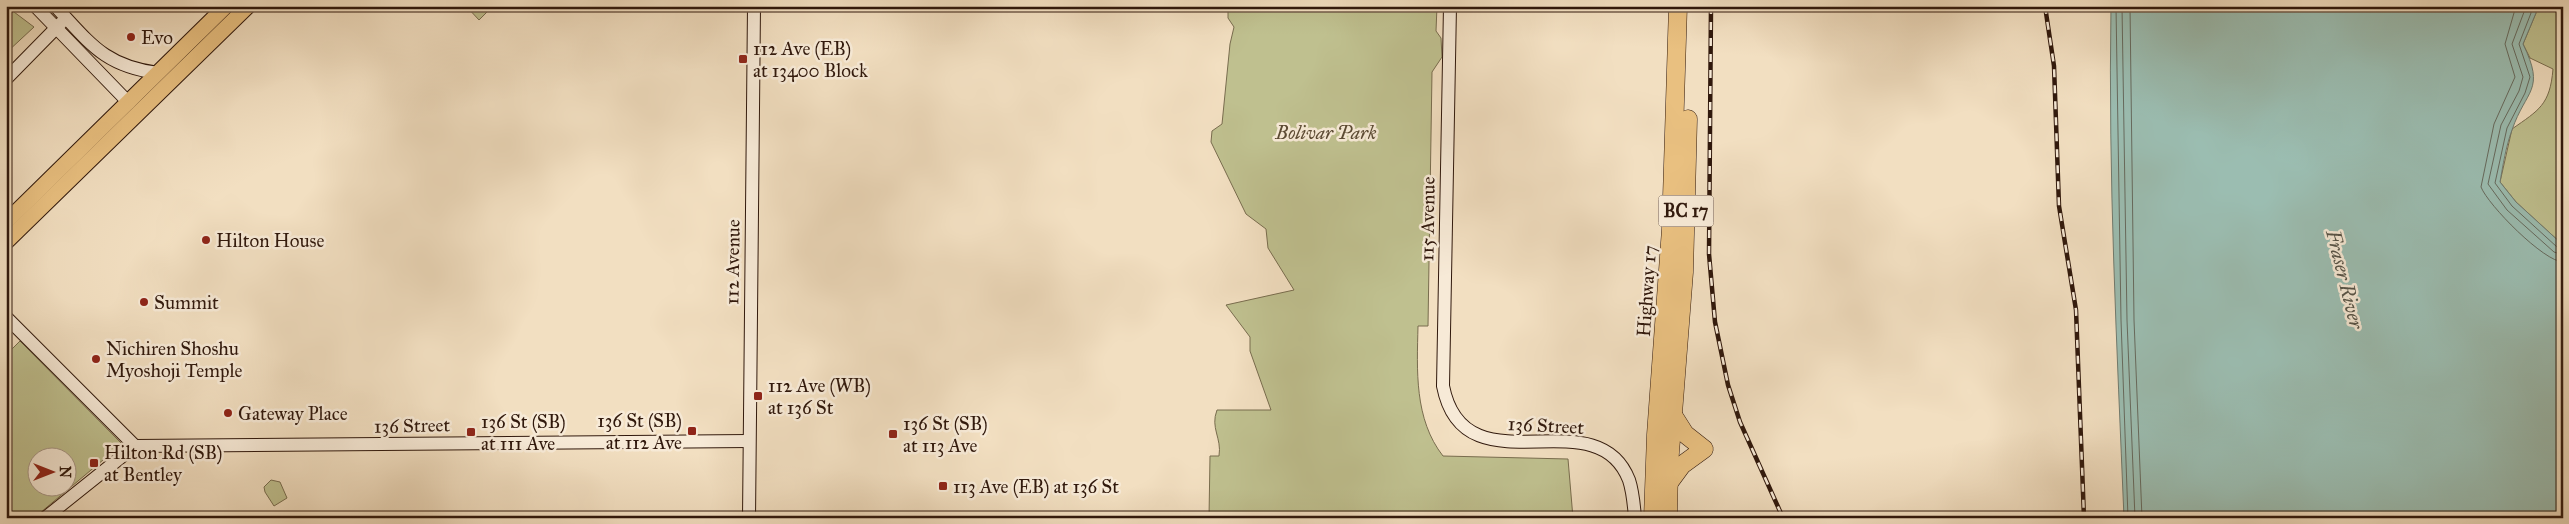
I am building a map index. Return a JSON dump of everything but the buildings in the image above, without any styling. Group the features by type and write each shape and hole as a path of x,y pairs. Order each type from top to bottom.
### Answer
{"highway":[{"name":"Highway 17","path":"1653,518 1656,435 1672,220 1678,6"},
{"name":"Highway 17","path":"1668,518 1668,484 1685,246 1689,6"},
{"path":"1668,484 1682,465 1704,448 1685,434 1673,415"}],"main road":[{"path":"6,222 226,6"},
{"path":"6,242 248,6"}],"street":[{"path":"35,6 129,103"},
{"path":"55,6 99,53 134,70 158,73"},
{"name":"112 Avenue","path":"748,518 754,6"},
{"name":"115 Avenue","path":"1450,6 1442,386 1446,402 1454,418 1463,427"},
{"path":"6,79 66,17"},
{"path":"6,317 135,446 46,518"},
{"name":"136 Street","path":"1463,427 1478,437 1498,441 1586,444 1600,448 1622,467 1629,481 1635,518"},
{"name":"136 Street","path":"135,446 749,440"}],"green space":[{"path":"6,6 34,27 6,53"},
{"path":"466,6 493,6 479,20"},
{"name":"Bolivar Park","path":"1228,6 1437,6 1436,31 1441,38 1442,57 1432,72 1428,326 1418,326 1417,360 1422,410 1434,442 1443,456 1568,459 1573,518 1209,518 1210,456 1219,456 1219,444 1215,428 1217,410 1271,410 1250,351 1250,337 1226,305 1294,290 1268,248 1266,229 1246,214 1211,142 1212,131 1222,124 1230,44 1234,27 1228,18"},
{"path":"2535,6 2563,6 2563,245 2516,202 2500,182 2512,129 2542,105 2549,91 2551,81 2553,69 2530,58 2523,44 2536,13"},
{"path":"20,341 122,444 78,481 78,446 28,446 28,496 60,496 34,518 6,518 6,355"},
{"path":"271,480 280,482 287,498 274,506 264,487"}],"water":[{"name":"Fraser River","path":"2111,6 2535,6 2536,13 2523,44 2530,60 2533,81 2510,136 2500,182 2516,202 2563,245 2563,518 2124,518 2112,198"}],"railway":[{"path":"1711,6 1709,254 1715,322 1728,385 1740,422 1783,518"},
{"path":"2045,6 2054,66 2059,206 2076,310 2084,518"}],"place":[{"name":"Evo","path":"131,37"},
{"name":"112 Ave (EB) at 13400 Block","path":"743,59"},
{"name":"Hilton House","path":"206,240"},
{"name":"Summit","path":"144,302"},
{"name":"Nichiren Shoshu Myoshoji Temple","path":"96,359"},
{"name":"112 Ave (WB) at 136 St","path":"758,396"},
{"name":"Gateway Place","path":"228,413"},
{"name":"136 St (SB) at 112 Ave","path":"692,431"},
{"name":"136 St (SB) at 111 Ave","path":"471,432"},
{"name":"136 St (SB) at 113 Ave","path":"893,434"},
{"name":"Hilton Rd (SB) at Bentley","path":"94,463"},
{"name":"113 Ave (EB) at 136 St","path":"943,486"}]}
